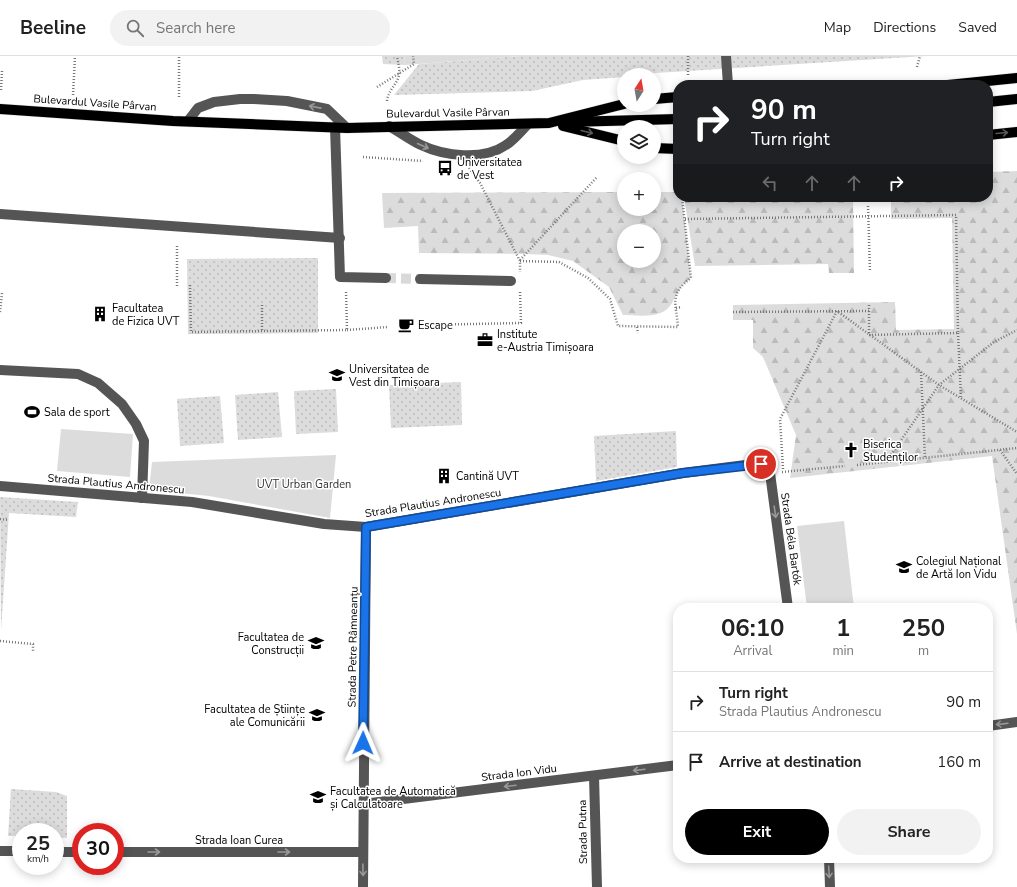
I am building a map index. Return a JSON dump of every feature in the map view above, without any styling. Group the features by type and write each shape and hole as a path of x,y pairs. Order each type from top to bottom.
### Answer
{"main road":[{"path":"993,80 1016,78"},
{"path":"661,98 673,97"},
{"path":"993,101 1017,99"},
{"name":"Bulevardul Vasile Pârvan","path":"0,109 188,121 347,128 528,124 549,122 617,106"},
{"path":"549,122 673,119"},
{"name":"Bulevardul Vasile Pârvan","path":"549,122 617,139"},
{"path":"993,134 1017,132"},
{"path":"661,149 673,150"}],"street":[{"path":"726,56 728,80"},
{"path":"188,121 198,108 214,102 254,99 287,101 327,109 347,128"},
{"path":"389,126 420,145 431,149 450,154 472,154 492,152 507,145 528,124"},
{"path":"335,127 340,238 340,277 386,278"},
{"path":"0,214 340,238"},
{"path":"420,279 511,281"},
{"path":"0,370 78,374 98,383 122,404 136,424 144,440 142,498"},
{"name":"Strada Plautius Andronescu","path":"0,486 192,502 324,524 366,527 683,473 761,464 770,473"},
{"name":"Strada Béla Bartók","path":"770,473 787,603"},
{"name":"Strada Petre Râmneanțu","path":"363,887 362,804 366,527"},
{"path":"993,725 1017,722"},
{"name":"Strada Ion Vidu","path":"362,804 673,766"},
{"name":"Strada Putna","path":"594,776 597,887"},
{"path":"0,851 12,851"},
{"name":"Strada Ioan Curea","path":"124,852 362,852"},
{"path":"828,863 830,887"}],"path":[{"path":"74,95 75,56"},
{"path":"179,56 179,97"},
{"path":"387,101 390,91 397,82 400,74 397,56"},
{"path":"377,87 414,64 413,56"},
{"path":"688,56 688,76"},
{"path":"917,67 920,56"},
{"path":"1,90 2,70"},
{"path":"520,260 597,178"},
{"path":"480,183 520,260 520,275"},
{"path":"520,260 559,262 588,278 610,299 618,326 678,327 675,296 680,286 691,278 683,202"},
{"path":"868,206 870,272"},
{"path":"685,219 956,215 958,333 961,398"},
{"path":"177,246 178,286"},
{"path":"190,286 191,332 347,330 388,327"},
{"path":"422,325 521,323 520,286"},
{"path":"346,288 347,330"},
{"path":"0,312 2,293"},
{"path":"262,303 262,330"},
{"path":"869,303 869,335"},
{"path":"676,308 682,307"},
{"path":"837,311 939,385 1017,432"},
{"path":"784,472 780,419 837,311"},
{"path":"733,312 869,311"},
{"path":"638,326 638,333"},
{"path":"886,462 939,385 994,342 1017,330"},
{"path":"869,335 958,333"},
{"path":"921,371 925,458"},
{"path":"857,465 1017,448"},
{"path":"1000,450 1017,474"},
{"path":"770,473 846,466"},
{"path":"0,519 8,520"},
{"path":"0,641 33,644 33,651"}],"green space":[{"path":"382,56 404,56 405,65 383,64"},
{"path":"404,56 520,56 405,65"},
{"path":"520,56 926,56 661,73 661,68 617,68 617,78 583,80 532,91 394,95 419,64"},
{"path":"1017,171 1017,634 992,456 790,478 796,435 763,357 753,348 753,320 733,320 733,305 895,302 896,330 954,329 952,218 891,219 891,202 993,202 993,172"},
{"path":"617,192 617,216 661,216 661,192 673,192 673,202 683,202 691,278 678,292 668,308 663,312 643,316 623,315 609,287 573,261 548,255 419,253 418,226 384,228 382,193"},
{"path":"685,202 853,202 854,273 829,273 828,264 695,266"},
{"path":"318,258 318,333 188,334 187,259"},
{"path":"461,382 462,425 391,428 389,385"},
{"path":"336,389 338,432 296,434 294,391"},
{"path":"278,392 282,437 238,440 235,395"},
{"path":"220,396 224,443 180,446 177,399"},
{"path":"61,429 133,434 130,477 57,471"},
{"path":"676,431 677,467 596,481 594,436"},
{"name":"UVT Urban Garden","path":"336,455 330,518 209,496 149,490 152,462"},
{"path":"0,497 78,502 76,517 9,513 1,630"},
{"path":"844,521 853,603 806,603 797,526"},
{"path":"11,789 56,792 67,796 67,838 64,838 64,823 12,823 12,836 8,836"}],"tunnel":[{"path":"386,278 420,279"}],"place":[{"name":"Universitatea de Vest","path":"445,168"},
{"name":"Facultatea de Fizica UVT","path":"100,314"},
{"name":"Escape","path":"406,325"},
{"name":"Institute e-Austria Timișoara","path":"485,340"},
{"name":"Universitatea de Vest din Timișoara","path":"337,375"},
{"name":"Sala de sport","path":"32,412"},
{"name":"Biserica Studenților","path":"851,450"},
{"name":"Cantină UVT","path":"444,476"},
{"name":"Colegiul Național de Artă Ion Vidu","path":"904,567"},
{"name":"Facultatea de Construcții","path":"316,643"},
{"name":"Facultatea de Științe ale Comunicării","path":"317,715"},
{"name":"Facultatea de Automatică și Calculatoare","path":"318,797"}],"route":[{"path":"363,743 366,527 683,473 761,464"}]}
